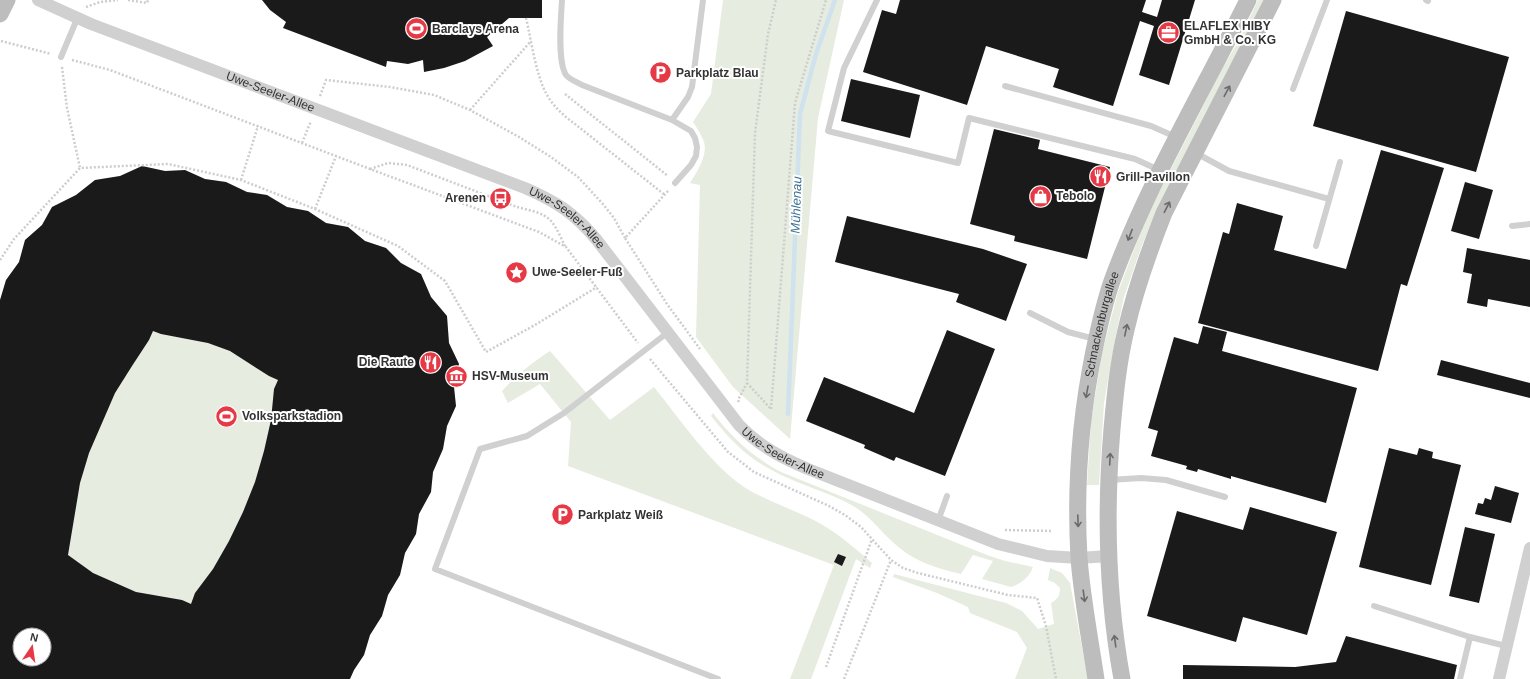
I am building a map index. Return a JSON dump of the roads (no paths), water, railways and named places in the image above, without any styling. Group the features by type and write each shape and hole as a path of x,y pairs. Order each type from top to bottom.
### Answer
{"main road":[{"path":"0,14 7,0"},
{"name":"Schnackenburgallee","path":"1096,679 1079,558 1078,492 1082,420 1096,340 1112,283 1135,222 1160,170 1248,0"},
{"name":"Schnackenburgallee","path":"1122,679 1115,639 1109,578 1108,480 1114,400 1126,332 1152,242 1164,213 1273,0"}],"street":[{"name":"Uwe-Seeler-Allee","path":"38,0 79,13 546,198 564,207 585,226 739,425 761,446 794,464 1008,547 1047,556 1079,558 1109,556"},
{"path":"1499,679 1530,548"}],"lane":[{"path":"562,0 561,49 562,65 566,75 582,85 672,120 691,131 695,138 697,147 696,156 691,165 675,183"},
{"path":"672,120 688,97 692,87 703,0"},
{"path":"877,0 844,68 828,131 958,163 969,118 1135,159 1160,170"},
{"path":"1294,89 1327,0"},
{"path":"61,57 79,13"},
{"path":"1005,86 1151,126 1177,138"},
{"path":"1195,152 1230,171 1329,199"},
{"path":"1316,246 1340,162"},
{"path":"1512,226 1530,224"},
{"path":"1030,313 1068,332 1096,340"},
{"path":"667,333 564,413 527,436 480,449 435,569 718,679"},
{"path":"1108,480 1141,478 1166,480 1225,497"},
{"path":"938,521 946,496"},
{"path":"1374,606 1470,637 1506,646"},
{"path":"1460,679 1470,637"}],"waterway":[{"name":"Mühlenau","path":"788,414 800,114 816,54 835,0"}],"place":[{"name":"Barclays Arena","path":"416,29"},
{"name":"ELAFLEX HIBY GmbH & Co. KG","path":"1168,33"},
{"name":"Parkplatz Blau","path":"660,73"},
{"name":"Grill-Pavillon","path":"1101,177"},
{"name":"Tebolo","path":"1040,196"},
{"name":"Arenen","path":"501,198"},
{"name":"Uwe-Seeler-Fuß","path":"516,272"},
{"name":"Die Raute","path":"430,362"},
{"name":"HSV-Museum","path":"456,376"},
{"name":"Volksparkstadion","path":"226,416"},
{"name":"Parkplatz Weiß","path":"562,515"}]}
